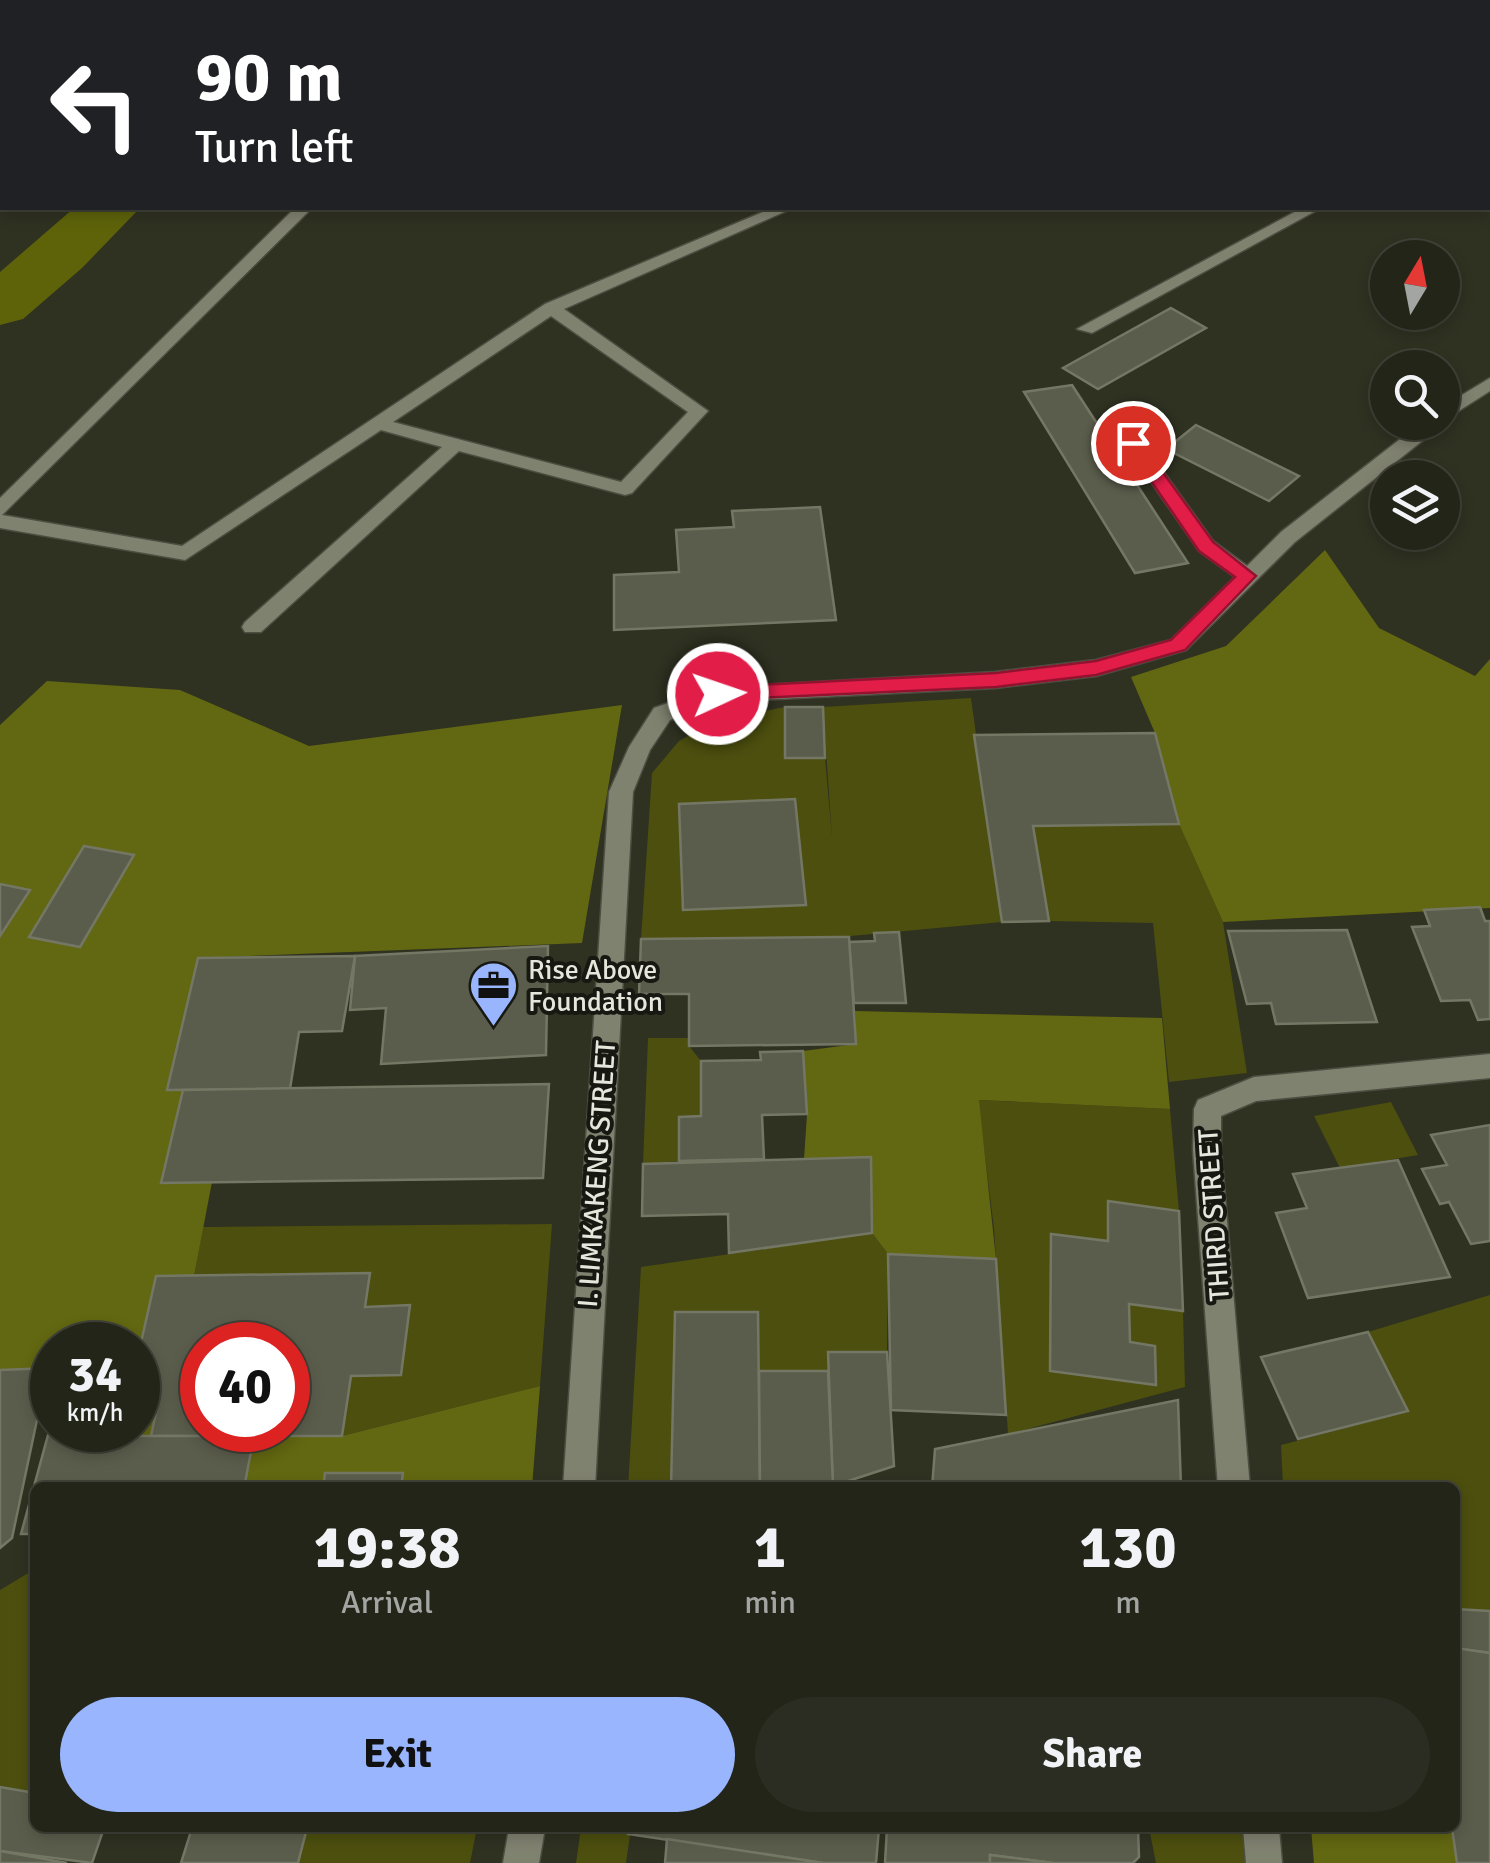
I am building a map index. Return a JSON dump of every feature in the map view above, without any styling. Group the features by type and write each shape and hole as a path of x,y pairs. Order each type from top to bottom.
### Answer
{"street":[{"path":"0,509 302,210"},
{"path":"0,521 185,553 551,308 780,210"},
{"path":"1086,329 1309,210"},
{"path":"375,424 624,488 699,410 551,308"},
{"path":"1460,404 1490,383"},
{"name":"I. LIMKAKENG STREET","path":"579,1482 622,792 640,748 662,714 718,694 996,680 1096,668 1178,645 1288,536 1411,440"},
{"path":"1133,443 1206,546 1247,576"},
{"path":"253,627 456,444"},
{"name":"THIRD STREET","path":"1234,1482 1207,1150 1208,1109 1254,1089 1490,1066"},
{"path":"521,1863 526,1832"},
{"path":"1261,1832 1264,1863"}],"shaded area":[{"path":"1325,550 1379,628 1475,676 1490,659 1490,908 1223,922 1179,824 1155,733 1131,677 1226,646"},
{"path":"47,681 180,690 309,746 622,705 582,943 198,958 168,1089 183,1090 161,1183 212,1182 194,1276 156,1276 146,1322 30,1322 30,1369 0,1371 0,725"},
{"path":"971,698 1002,922 840,937 641,939 652,773 679,741 715,721 785,707 785,758 825,758 832,837 823,707"},
{"path":"1179,824 1223,922 1247,1073 1169,1082 1153,923 1049,921 1033,826"},
{"path":"855,1011 1162,1018 1170,1109 979,1100 996,1259 888,1254 872,1233 871,1158 804,1159 807,1114 803,1051 856,1044"},
{"path":"648,1038 689,1038 689,1046 701,1061 701,1116 679,1117 679,1161 643,1164"},
{"path":"978,1100 1170,1109 1179,1211 1108,1201 1108,1241 1051,1236 1050,1371 1156,1385 1155,1346 1130,1342 1129,1304 1183,1311 1185,1387 1008,1434 994,1229"},
{"path":"1391,1102 1418,1155 1340,1168 1314,1116"},
{"path":"552,1224 540,1386 342,1436 351,1376 401,1375 410,1305 365,1307 369,1273 194,1276 203,1227"},
{"path":"872,1233 888,1254 887,1352 828,1352 828,1371 759,1371 757,1312 676,1312 671,1482 628,1482 641,1267"},
{"path":"1490,1295 1490,1611 1460,1609 1460,1482 1283,1482 1281,1445 1407,1412 1368,1332"},
{"path":"540,1386 532,1482 245,1482 251,1452 310,1452 310,1436 342,1436"},
{"path":"30,1572 30,1792 0,1787 0,1590"},
{"path":"306,1832 476,1832 470,1863 298,1863"},
{"path":"580,1832 630,1832 626,1863 576,1863"},
{"path":"1150,1832 1244,1832 1246,1863 1156,1863"},
{"path":"1311,1832 1453,1832 1457,1863 1314,1863"}],"building":[{"path":"1171,308 1206,328 1098,389 1063,368"},
{"path":"1072,385 1188,563 1135,573 1024,392"},
{"path":"1196,425 1299,476 1269,501 1166,449"},
{"path":"820,507 836,620 614,630 614,575 679,572 676,530 734,527 732,511"},
{"path":"785,707 823,707 825,758 785,758"},
{"path":"1155,733 1179,824 1033,826 1049,921 1002,922 974,735"},
{"path":"795,799 806,905 683,910 679,804"},
{"path":"84,846 134,855 80,947 29,937"},
{"path":"0,884 30,890 0,936"},
{"path":"1480,907 1485,921 1490,921 1490,1019 1478,1020 1470,1000 1441,1001 1412,927 1430,926 1424,910"},
{"path":"1347,930 1377,1022 1276,1024 1271,1003 1247,1004 1228,931"},
{"path":"899,932 906,1003 854,1003 849,942 875,941 874,933"},
{"path":"849,937 856,1044 689,1046 689,994 639,994 641,939"},
{"path":"548,946 546,1055 381,1064 386,1008 350,1010 355,956"},
{"path":"355,956 342,1031 299,1032 290,1089 167,1090 198,958"},
{"path":"803,1051 807,1114 762,1115 764,1159 679,1161 679,1117 701,1116 701,1061 761,1060 760,1052"},
{"path":"549,1084 543,1178 161,1183 183,1090"},
{"path":"1490,1125 1490,1241 1471,1244 1449,1202 1440,1204 1422,1169 1447,1165 1431,1135"},
{"path":"871,1157 872,1233 729,1253 728,1214 642,1216 643,1164"},
{"path":"1398,1160 1450,1277 1308,1298 1276,1213 1307,1208 1293,1174"},
{"path":"1108,1201 1179,1211 1183,1311 1129,1304 1130,1342 1155,1346 1156,1385 1050,1371 1051,1234 1108,1241"},
{"path":"888,1254 996,1259 1006,1415 891,1410"},
{"path":"370,1273 365,1307 410,1305 401,1375 351,1376 342,1436 310,1436 310,1322 180,1322 180,1436 160,1436 160,1322 146,1322 156,1276"},
{"path":"675,1312 758,1312 760,1482 671,1482"},
{"path":"1368,1332 1408,1411 1298,1439 1261,1357"},
{"path":"828,1352 887,1352 894,1466 845,1482 833,1482"},
{"path":"30,1369 30,1452 12,1538 0,1548 0,1370"},
{"path":"759,1371 828,1371 833,1482 760,1482"},
{"path":"1178,1400 1181,1482 932,1482 935,1449"},
{"path":"160,1436 180,1436 180,1452 251,1452 245,1482 35,1482 43,1452 160,1452"},
{"path":"325,1473 403,1473 402,1482 324,1482"},
{"path":"30,1501 30,1534 21,1534"},
{"path":"1460,1609 1490,1611 1490,1653 1460,1649"},
{"path":"1460,1649 1490,1653 1490,1863 1457,1863 1453,1832 1460,1832"},
{"path":"0,1787 30,1792 30,1832 103,1832 92,1863 0,1851"},
{"path":"191,1832 306,1832 298,1863 181,1863"},
{"path":"879,1832 876,1863 823,1863 628,1834"},
{"path":"887,1832 1138,1832 1139,1857 1133,1863 1053,1863 990,1855 990,1863 885,1863"},
{"path":"667,1839 823,1863 665,1863"},
{"path":"0,1851 67,1863 0,1863"},
{"path":"990,1855 1053,1863 990,1863"}],"waterway":[{"path":"0,305 107,210"}],"place":[{"name":"Rise Above Foundation","path":"493,1028"}],"route":[{"path":"718,694 996,680 1096,668 1178,645 1247,576 1206,546 1133,443"}]}
